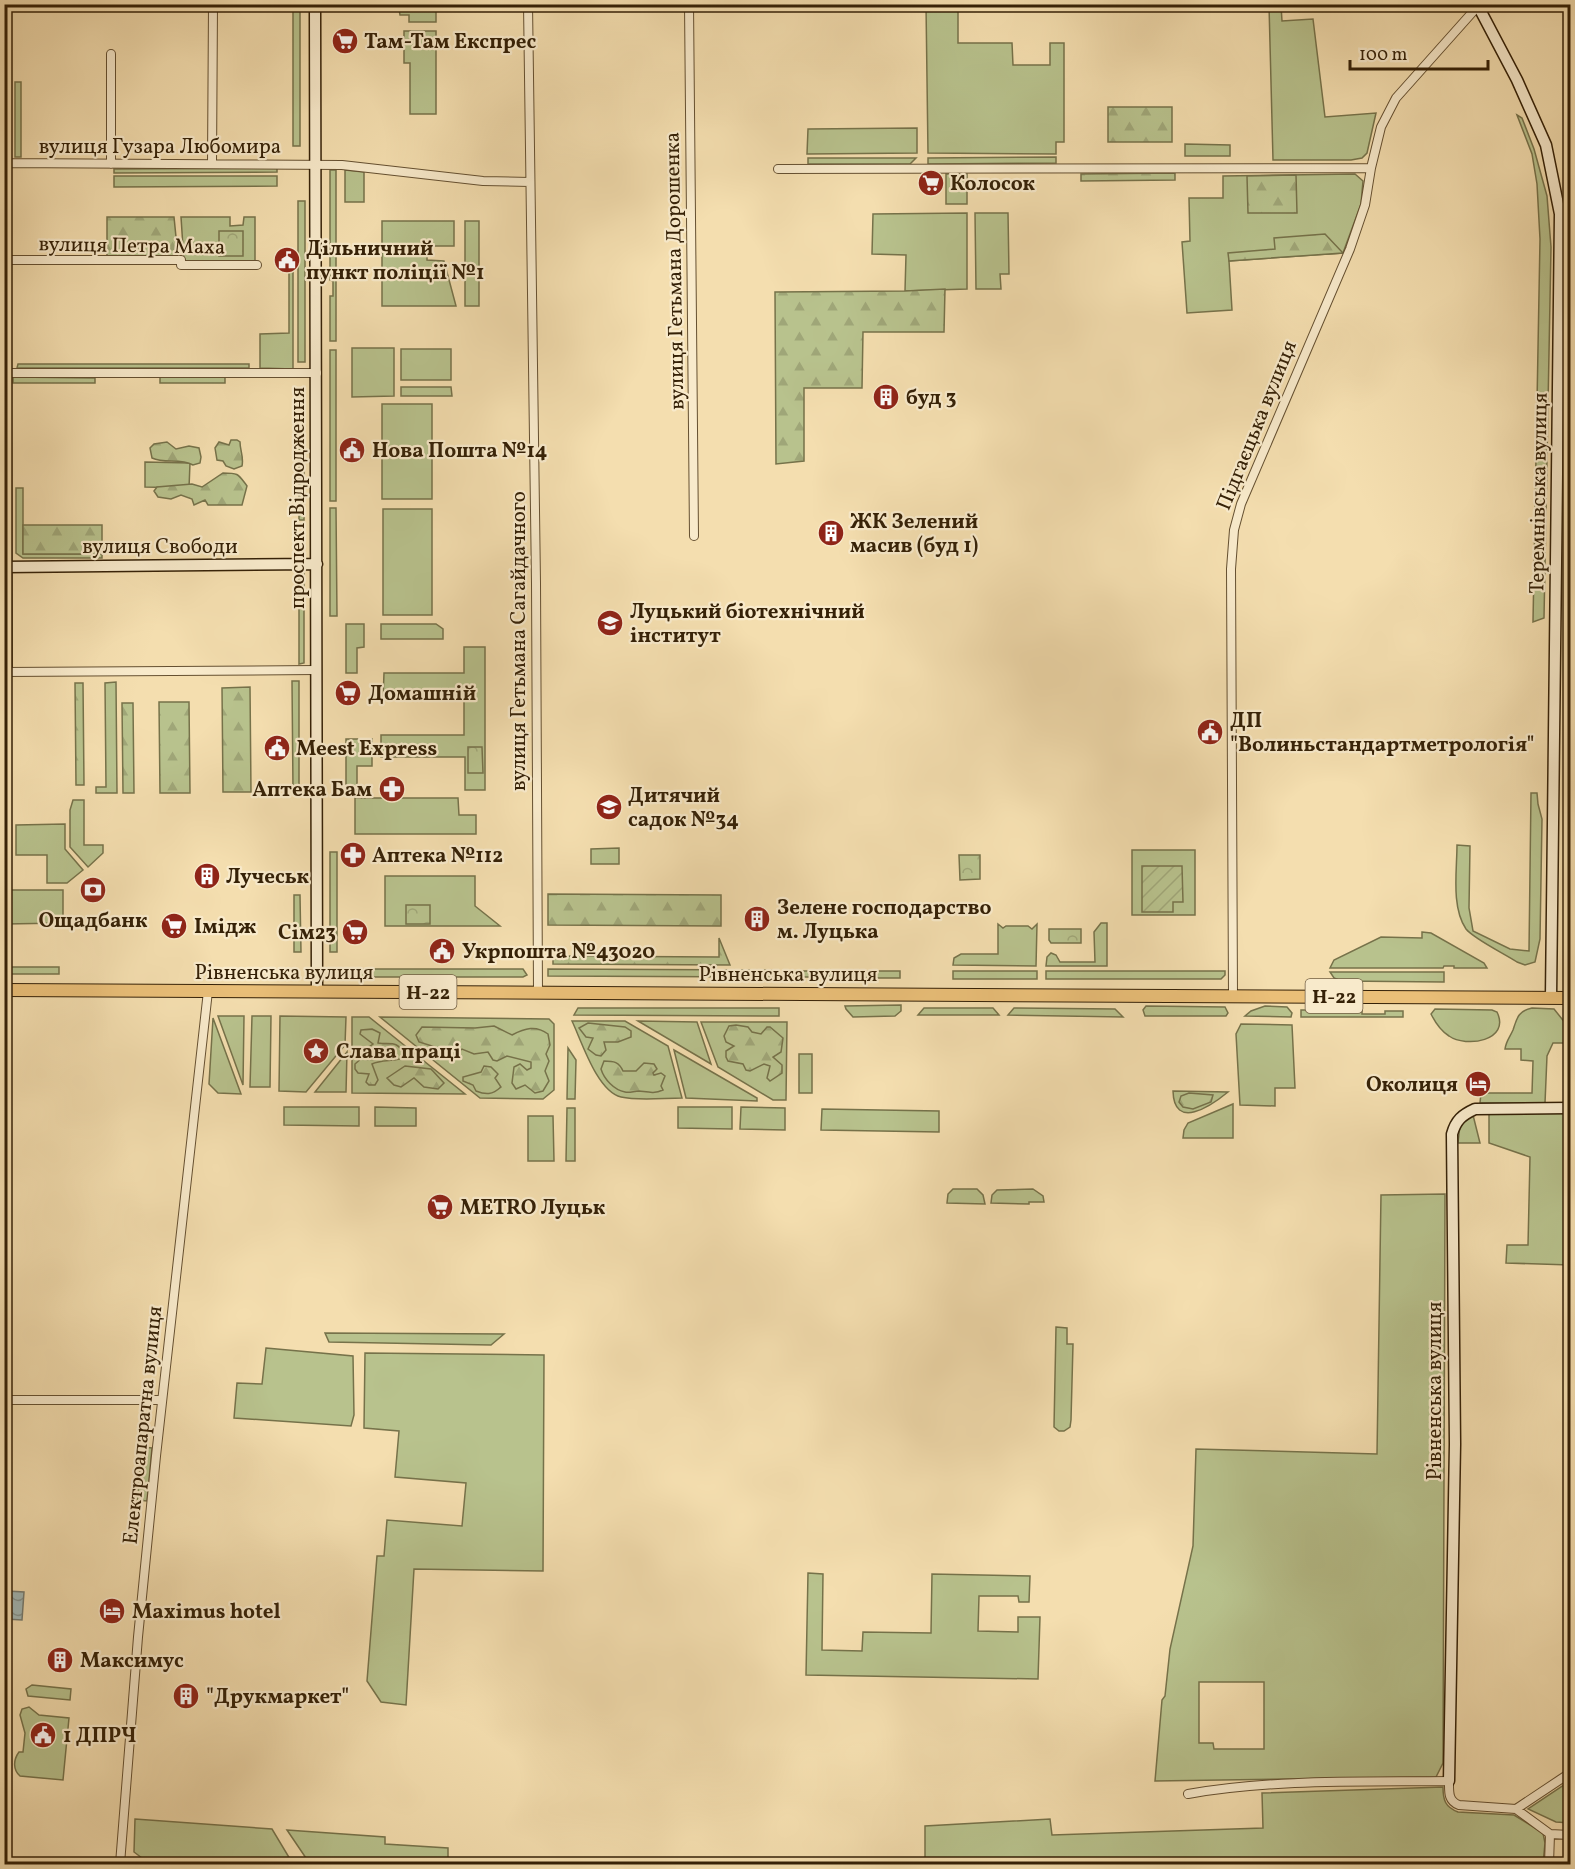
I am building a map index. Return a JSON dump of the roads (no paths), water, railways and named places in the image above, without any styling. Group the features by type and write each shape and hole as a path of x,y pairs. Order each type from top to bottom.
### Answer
{"main road":[{"name":"Рівненська вулиця","path":"4,990 1570,998"}],"street":[{"path":"6,4 6,672 317,670"},
{"path":"212,164 213,4"},
{"name":"проспект Відродження","path":"315,4 317,991"},
{"name":"вулиця Гетьмана Сагайдачного","path":"528,4 536,583 538,992"},
{"name":"вулиця Гетьмана Дорошенка","path":"689,4 694,536"},
{"name":"Підгаєцька вулиця","path":"1233,996 1231,569 1233,530 1241,504 1350,249 1365,205 1381,127 1396,98 1480,5"},
{"name":"Теремнівська вулиця","path":"1480,5 1517,80 1545,145 1560,214 1551,997"},
{"path":"111,54 111,164"},
{"name":"вулиця Гузара Любомира","path":"5,163 316,165"},
{"path":"316,165 342,165 483,181 530,182"},
{"path":"778,169 1371,168"},
{"name":"вулиця Петра Маха","path":"6,260 181,260 181,265 257,265"},
{"path":"6,373 317,373"},
{"name":"вулиця Свободи","path":"6,567 317,564"},
{"name":"Електроапаратна вулиця","path":"119,1864 138,1637 162,1400 208,991"},
{"name":"Рівненська вулиця","path":"1449,1781 1455,1444 1452,1134 1455,1122 1464,1114 1475,1109 1570,1108"},
{"path":"4,1400 162,1400"},
{"path":"1516,1809 1570,1773"},
{"path":"1188,1794 1226,1787 1284,1783 1449,1781 1449,1797 1453,1803 1516,1809 1550,1834 1570,1834"},
{"path":"1548,1864 1550,1834"},
{"path":"119,1864 162,1864"}],"water":[{"path":"7,1591 24,1592 22,1620 6,1619"}],"place":[{"name":"Там-Там Експрес","path":"345,41"},
{"name":"Колосок","path":"931,183"},
{"name":"Дільничний пункт поліції №1","path":"287,260"},
{"name":"буд 3","path":"886,397"},
{"name":"Нова Пошта №14","path":"352,450"},
{"name":"ЖК Зелений масив (буд 1)","path":"831,533"},
{"name":"Луцький біотехнічний інститут","path":"610,623"},
{"name":"Домашній","path":"348,693"},
{"name":"ДП \"Волиньстандартметрологія\"","path":"1210,732"},
{"name":"Meest Express","path":"277,748"},
{"name":"Аптека Бам","path":"392,789"},
{"name":"Дитячий садок №34","path":"609,807"},
{"name":"Аптека №112","path":"353,855"},
{"name":"Лучеськ","path":"207,876"},
{"name":"Ощадбанк","path":"93,890"},
{"name":"Зелене господарство м. Луцька","path":"757,919"},
{"name":"Імідж","path":"174,926"},
{"name":"Сім23","path":"355,932"},
{"name":"Укрпошта №43020","path":"442,951"},
{"name":"Слава праці","path":"316,1051"},
{"name":"Околиця","path":"1478,1084"},
{"name":"METRO Луцьк","path":"440,1207"},
{"name":"Maximus hotel","path":"112,1611"},
{"name":"Максимус","path":"60,1660"},
{"name":"\"Друкмаркет\"","path":"186,1696"},
{"name":"1 ДПРЧ","path":"43,1735"}]}
